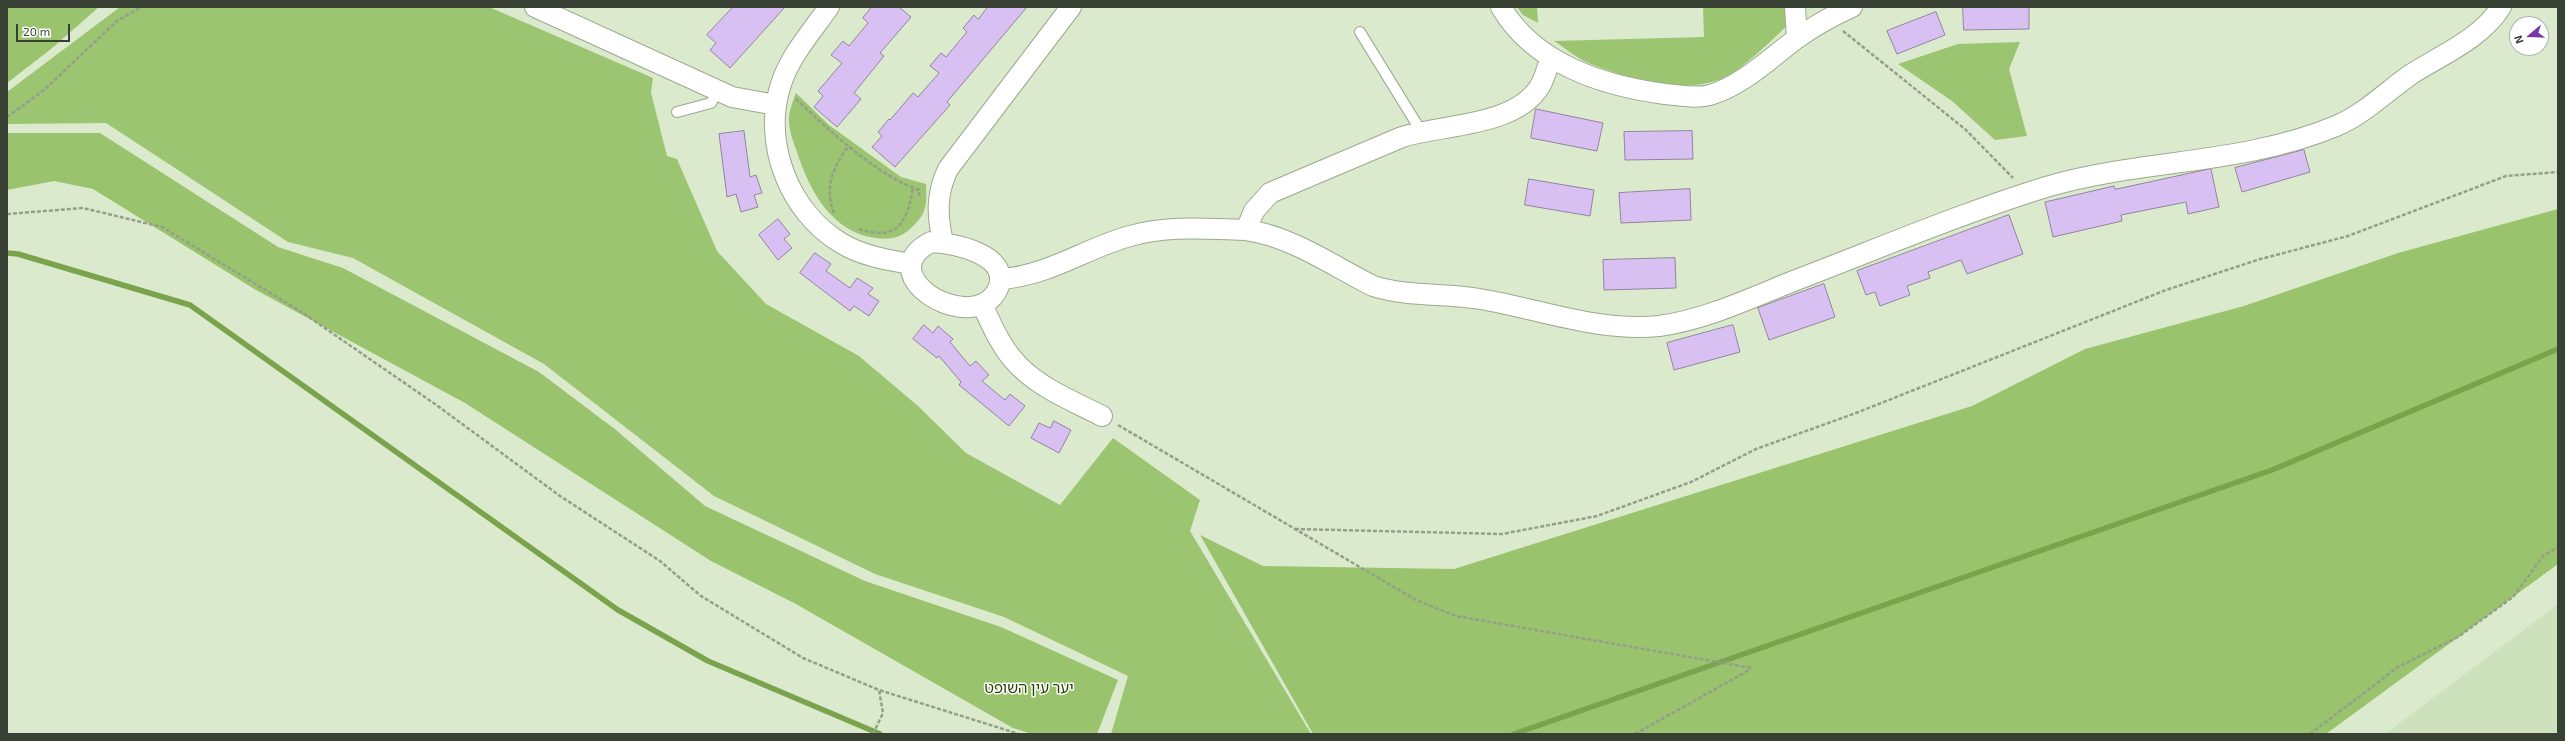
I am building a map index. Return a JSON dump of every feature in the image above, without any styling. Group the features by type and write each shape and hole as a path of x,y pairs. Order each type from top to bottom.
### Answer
{"street":[{"path":"535,7 718,90 747,101 776,105"},
{"path":"829,7 790,64 781,84 776,105 774,130 778,153 785,176 806,212 821,230 843,244 869,255 911,264"},
{"path":"943,242 938,218 938,201 941,184 948,169 1071,7"},
{"path":"1501,7 1526,37 1551,58 1579,72 1610,82 1653,92 1686,96 1710,95 1748,76 1797,38 1830,17 1852,7"},
{"path":"1795,7 1797,38"},
{"path":"1000,279 1043,271 1129,236 1172,229 1246,230 1285,242 1372,286 1386,290 1475,298 1568,319 1602,325 1637,327 1684,321 1718,310 2027,193 2076,180 2222,157 2269,147 2339,125 2410,75 2466,41 2487,25 2501,7"},
{"path":"1246,230 1254,211 1270,193 1421,131 1485,120 1505,114 1520,106 1540,86 1551,58"},
{"path":"931,242 943,242 958,245 987,258 993,264 1000,279 997,292 982,304 959,306 935,300 925,293 912,275 911,264 923,246 931,242"},
{"path":"982,304 996,335 1020,368 1037,381 1102,416"}],"lane":[{"path":"1360,32 1421,131"},
{"path":"677,112 711,103 718,90"}],"path":[{"path":"7,118 44,90 118,20 142,7"},
{"path":"1830,17 1849,37 1965,128 2027,193"},
{"path":"781,84 833,134 896,180 919,190 920,204"},
{"path":"840,218 835,214 829,195 832,172 838,159 850,146"},
{"path":"1295,528 1502,534 1597,516 1691,482 1756,449 1856,413 2166,290 2258,260 2348,236 2506,176 2558,172"},
{"path":"856,228 870,233 895,230 905,222 913,188"},
{"path":"7,214 83,208 162,227 309,317 435,404 560,496 660,561 700,596 803,658 879,690 1019,734"},
{"path":"1102,416 1416,600 1456,616 1752,668 1635,734"},
{"path":"2310,734 2398,667 2458,637 2513,597 2543,556 2558,547"},
{"path":"873,734 883,713 879,690"}],"shaded area":[{"path":"2558,604 2558,734 2385,734"}],"green space":[{"path":"7,7 99,7 51,49 7,83"},
{"path":"120,7 489,7 653,78 651,93 667,156 677,159 717,251 766,304 859,356 918,406 966,453 1060,505 1113,438 1200,500 1190,531 1311,734 1111,734 1128,676 1004,617 875,574 714,496 544,364 353,258 288,242 106,123 7,124 7,92"},
{"path":"1517,7 1537,7 1538,23 1523,15"},
{"path":"1703,7 1786,7 1787,26 1765,47 1731,74 1708,83 1691,85 1672,85 1653,82 1616,73 1576,57 1554,41 1704,37"},
{"path":"2020,42 2009,69 2027,136 1995,140 1952,101 1898,64 1958,44"},
{"path":"796,93 829,125 901,177 926,184 925,209 916,224 898,236 885,239 876,238 860,234 847,228 835,219 824,207 808,181 791,134 789,116"},
{"name":"יער עין השופט","path":"7,133 100,133 278,247 343,268 539,372 616,430 705,506 865,581 1001,627 1118,680 1097,734 1032,734 1013,728 794,603 711,561 465,403 256,290 93,189 54,181 7,190"},
{"path":"2558,209 2558,564 2326,734 1313,734 1200,535 1263,566 1454,569 1972,406 2085,349 2244,306 2398,253"}],"building":[{"path":"733,7 785,7 730,68 710,50 716,43 707,35"},
{"path":"872,7 899,7 911,17 880,53 884,56 854,93 861,99 837,127 814,107 823,96 818,91 842,63 831,55 843,41 849,46 868,23 863,18"},
{"path":"988,7 1027,7 947,102 950,105 895,167 872,147 882,136 878,132 913,93 918,97 939,73 930,66 941,53 946,57 967,32 963,28 974,15 978,19"},
{"path":"1963,7 2029,7 2029,29 1964,30"},
{"path":"1936,12 1945,35 1897,54 1887,31"},
{"path":"1536,109 1603,123 1597,151 1531,138"},
{"path":"744,131 750,177 756,175 762,193 754,195 758,207 741,212 736,194 727,197 719,134"},
{"path":"1692,131 1693,159 1625,160 1624,132"},
{"path":"2304,150 2310,172 2242,192 2235,168"},
{"path":"2211,169 2219,207 2188,214 2186,202 2121,215 2122,221 2053,237 2045,202 2114,186 2115,189"},
{"path":"1529,179 1594,190 1590,216 1525,205"},
{"path":"1690,189 1691,220 1621,223 1619,193"},
{"path":"2009,215 2023,254 1967,274 1961,260 1928,272 1930,278 1907,286 1910,295 1880,306 1875,292 1866,295 1857,271"},
{"path":"778,219 790,234 784,239 792,248 778,260 759,235"},
{"path":"815,253 831,264 826,271 850,288 857,278 873,288 868,294 879,301 869,316 854,306 850,311 800,273"},
{"path":"1675,258 1676,288 1604,290 1603,260"},
{"path":"1824,284 1835,317 1769,340 1758,308"},
{"path":"924,325 933,333 938,326 953,339 950,342 970,366 976,361 989,375 982,381 1005,400 1010,394 1025,406 1009,426 959,385 961,382 939,356 937,358 913,339"},
{"path":"1733,325 1740,352 1674,370 1667,343"},
{"path":"1054,421 1071,430 1059,453 1031,438 1039,423 1050,428"}],"waterway":[{"path":"7,253 18,254 190,305 618,610 708,661 880,734"},
{"path":"1514,734 2272,470 2558,349"}]}
